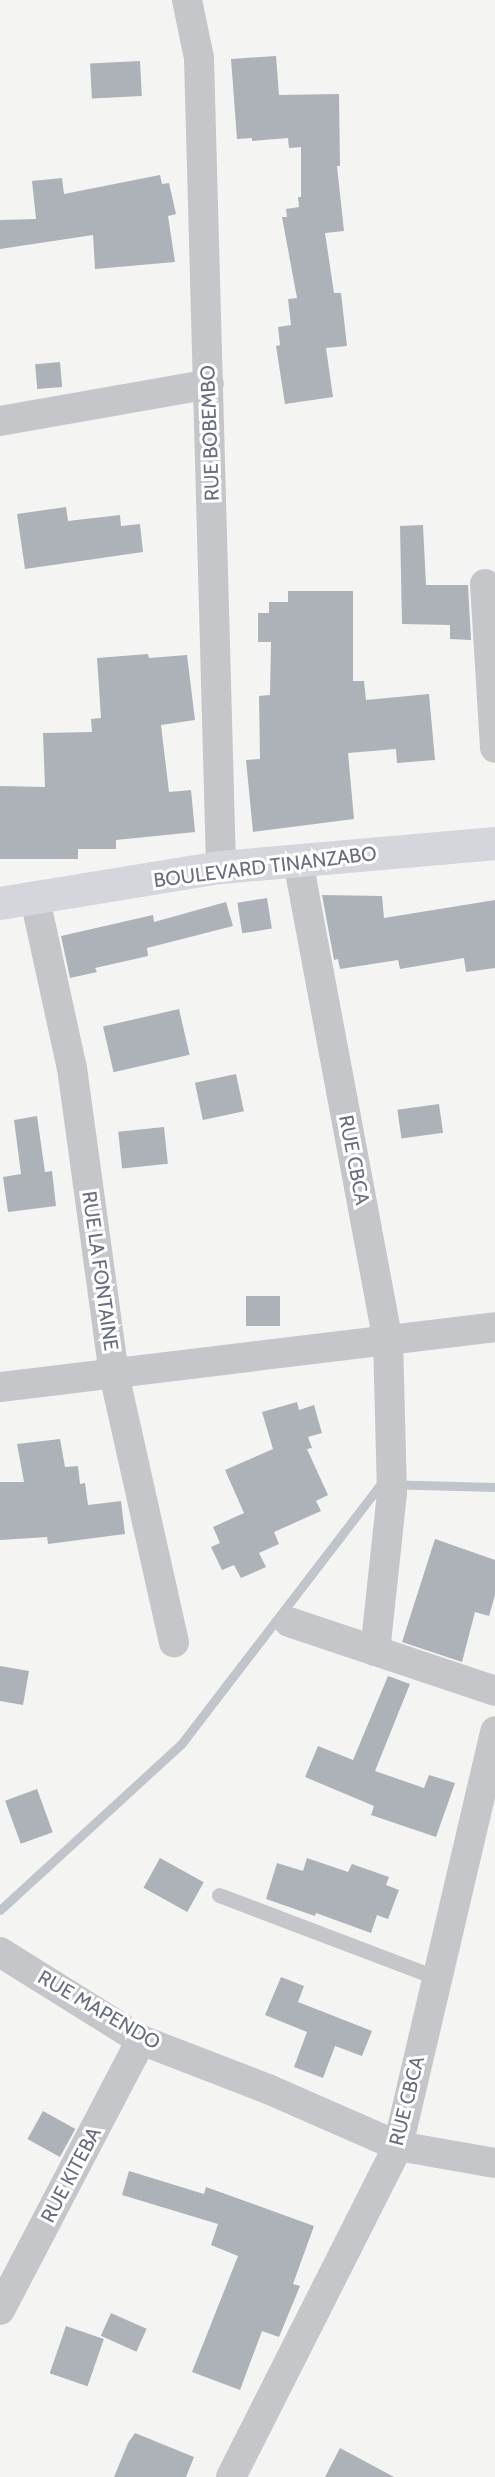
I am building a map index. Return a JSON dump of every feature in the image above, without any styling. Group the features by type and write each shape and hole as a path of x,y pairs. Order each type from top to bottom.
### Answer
{"street":[{"name":"RUE BOBEMBO","path":"186,0 199,58 221,867"},
{"path":"0,422 209,384"},
{"path":"485,584 495,748"},
{"name":"BOULEVARD TINANZABO","path":"0,903 221,867 495,843"},
{"name":"RUE CBCA","path":"298,861 388,1340 392,1493 375,1651"},
{"name":"RUE LA FONTAINE","path":"35,899 72,1068 114,1374 174,1642"},
{"path":"0,1387 495,1327"},
{"path":"289,1622 495,1691"},
{"name":"RUE CBCA","path":"231,2477 398,2146 495,1731"},
{"name":"RUE MAPENDO","path":"0,1952 141,2040 268,2088 398,2146 495,2163"},
{"name":"RUE KITEBA","path":"0,2310 141,2040"}],"lane":[{"path":"219,1895 437,1978"}],"building":[{"path":"276,56 279,95 339,94 340,166 337,166 344,231 325,233 334,293 341,293 347,346 326,348 333,397 285,404 276,346 280,345 278,327 291,325 288,299 297,298 282,217 287,217 286,209 299,207 301,147 289,148 288,138 252,141 252,138 237,139 231,59"},
{"path":"140,61 142,96 92,99 90,64"},
{"path":"160,175 162,184 169,183 176,214 168,216 175,262 95,269 93,235 0,249 0,220 36,219 32,181 62,178 64,194"},
{"path":"60,362 62,387 37,389 35,364"},
{"path":"66,507 68,521 120,515 121,526 140,524 143,552 25,569 17,514"},
{"path":"423,525 426,585 468,585 471,640 450,639 450,625 402,624 400,526"},
{"path":"288,591 353,591 353,681 364,681 366,700 429,694 435,760 397,763 396,749 348,753 354,819 253,832 246,760 260,759 259,696 270,695 271,642 258,642 258,613 269,613 269,602 288,602"},
{"path":"148,654 149,658 187,655 195,720 161,725 169,792 191,790 195,832 116,840 116,849 78,849 78,859 0,859 0,786 45,787 43,733 92,732 91,719 101,718 97,658"},
{"path":"322,895 382,896 384,918 495,900 495,968 466,972 464,958 400,969 398,960 340,969 338,959 334,960"},
{"path":"267,898 272,929 242,933 237,903"},
{"path":"226,902 233,926 147,948 148,956 95,968 97,972 70,978 61,936 153,915 154,922"},
{"path":"179,1009 190,1055 114,1072 103,1027"},
{"path":"236,1074 244,1111 203,1120 195,1083"},
{"path":"439,1104 443,1133 401,1139 397,1110"},
{"path":"37,1116 45,1172 52,1171 56,1206 8,1212 3,1177 21,1174 14,1120"},
{"path":"164,1127 168,1164 122,1169 118,1132"},
{"path":"246,1296 280,1296 280,1326 246,1326"},
{"path":"297,1402 299,1410 314,1405 322,1433 308,1437 312,1448 307,1449 328,1495 316,1501 321,1511 274,1532 279,1544 259,1553 266,1567 241,1578 234,1565 222,1570 211,1547 220,1543 213,1527 244,1513 225,1470 273,1449 262,1412"},
{"path":"60,1439 65,1467 78,1466 80,1484 85,1483 88,1505 121,1501 125,1534 48,1544 47,1537 0,1540 0,1482 24,1482 17,1444"},
{"path":"435,1539 495,1560 495,1595 489,1616 475,1612 462,1662 402,1642"},
{"path":"0,1666 29,1671 23,1705 0,1701"},
{"path":"388,1676 410,1684 375,1771 424,1788 429,1775 455,1783 436,1837 371,1815 374,1806 305,1777 318,1746 353,1760"},
{"path":"37,1789 53,1832 21,1844 5,1801"},
{"path":"160,1858 204,1882 187,1912 144,1888"},
{"path":"307,1858 348,1872 352,1864 389,1877 386,1885 399,1890 388,1919 377,1915 371,1933 316,1913 315,1916 266,1899 277,1863 303,1871"},
{"path":"281,1977 304,1986 298,2002 372,2031 362,2056 335,2046 323,2078 294,2067 307,2032 265,2015"},
{"path":"43,2111 75,2129 60,2157 27,2139"},
{"path":"129,2171 204,2194 206,2187 314,2226 293,2284 300,2286 279,2337 262,2331 240,2390 192,2372 238,2256 211,2245 218,2224 122,2195"},
{"path":"111,2313 147,2329 136,2352 101,2336"},
{"path":"66,2326 104,2339 88,2386 50,2373"},
{"path":"135,2433 194,2457 186,2477 114,2477 128,2443"},
{"path":"340,2448 394,2477 325,2477"}],"waterway":[{"path":"0,1910 182,1743 381,1484 495,1487"}]}
